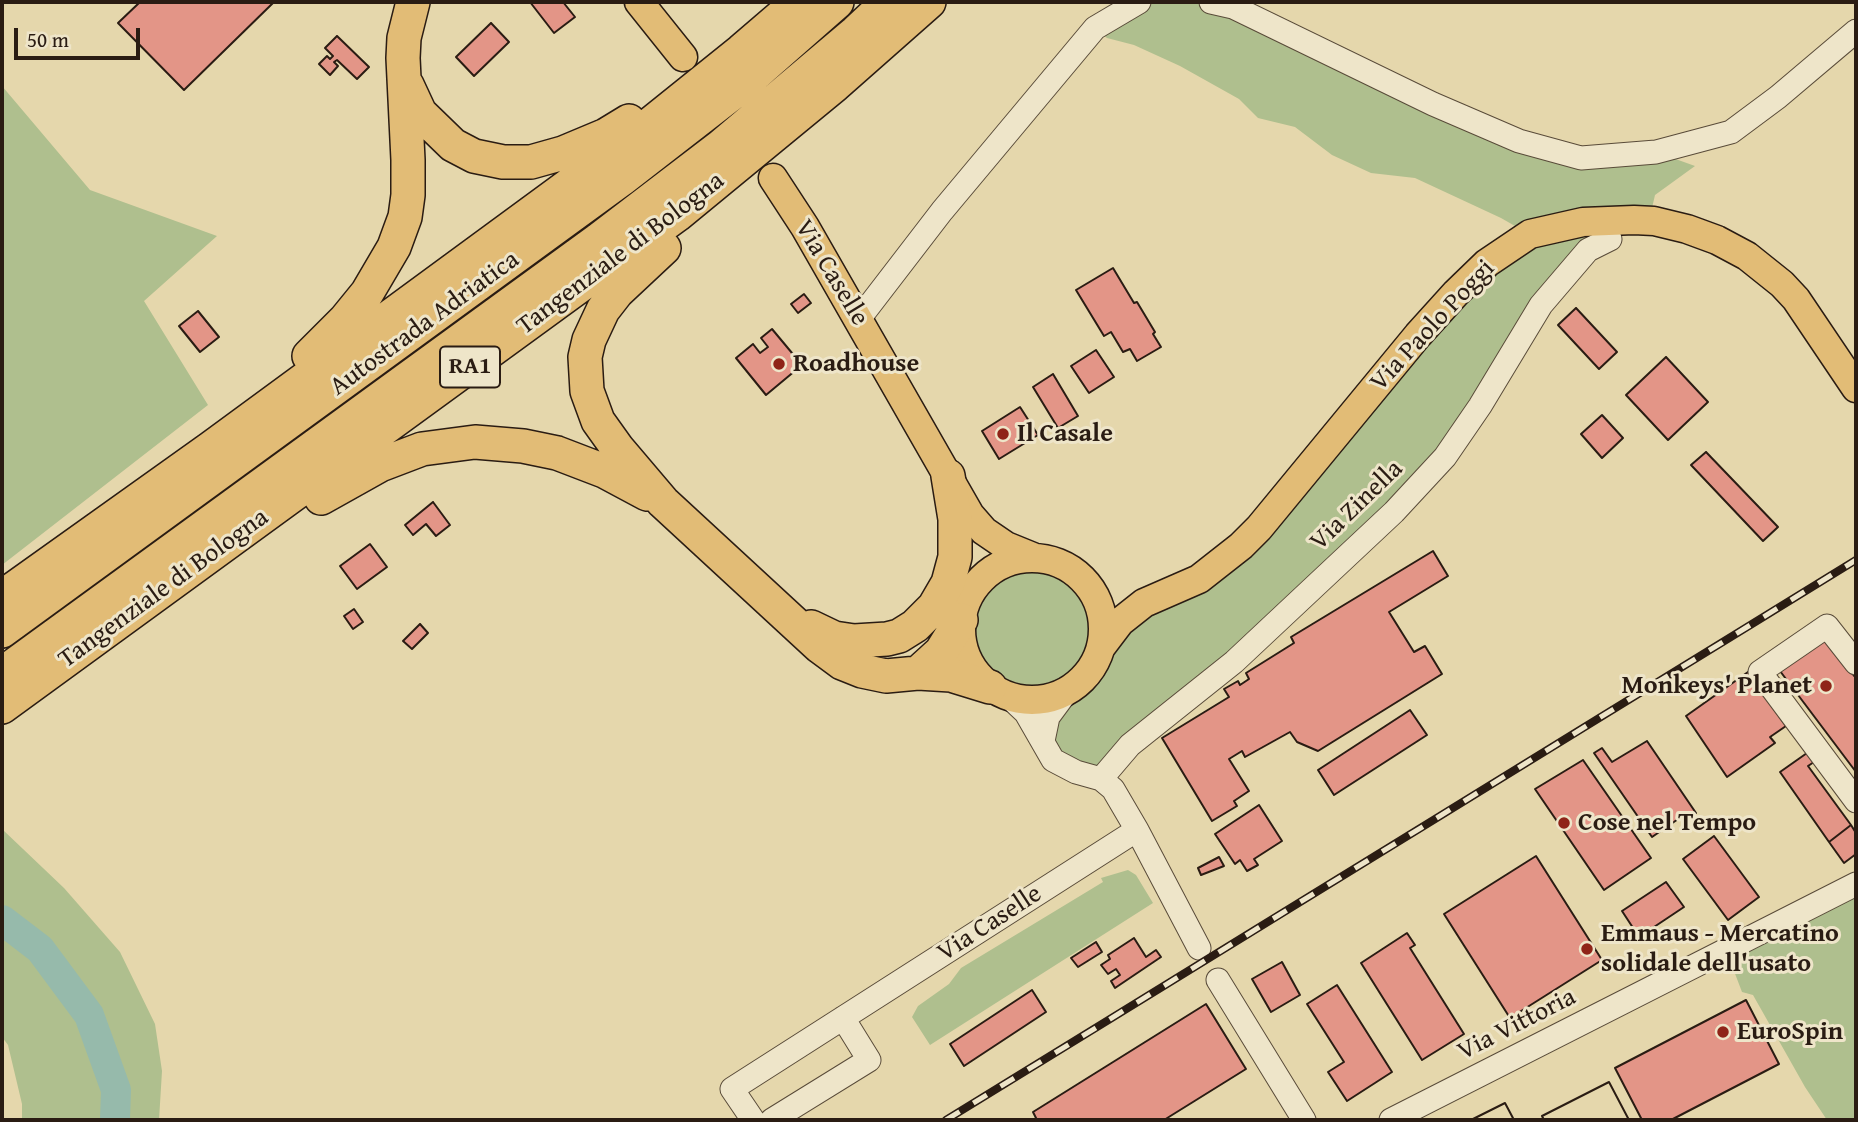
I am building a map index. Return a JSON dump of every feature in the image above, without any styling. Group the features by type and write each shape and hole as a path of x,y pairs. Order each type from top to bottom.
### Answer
{"highway":[{"path":"211,448 244,407 289,373 345,320 367,293 394,247 405,217 408,195 404,38 413,2"},
{"path":"2,597 514,227 629,141 798,2"},
{"name":"Autostrada Adriatica","path":"2,631 603,194 729,96 837,2"},
{"name":"Autostrada Adriatica","path":"2,674 598,240 730,139 888,2"},
{"name":"Tangenziale di Bologna","path":"2,707 677,215 795,119 926,4"},
{"path":"404,76 420,113 453,145 483,158 503,162 531,162 563,153 606,135 690,76 741,51"},
{"path":"795,119 767,163 644,264 603,310 589,340 585,357 587,391 598,421 663,502 819,646 842,663 886,676 918,673 951,675 1000,692"},
{"path":"214,553 259,538 339,486 380,466 422,449 475,442 523,446 557,453 604,471 663,502"},
{"path":"776,606 834,638 854,641 887,639 899,636 915,626 934,607 948,583 956,557 957,538 948,476"},
{"path":"918,673 941,652 961,620"}],"main road":[{"path":"639,2 683,57"},
{"name":"Via Caselle","path":"773,178 859,319 970,515 984,531 1006,546 1033,557"},
{"name":"Via Paolo Poggi","path":"1144,603 1199,579 1241,546 1456,293 1487,263 1530,234 1583,222 1634,220 1676,226 1717,240 1747,256 1782,284 1796,299 1856,388"},
{"name":"Via Caselle","path":"970,515 977,537 979,558 974,586"},
{"name":"Via Caselle","path":"1085,580 1102,612 1103,625 1101,647 1096,660 1083,678 1068,690 1038,701 1000,692 974,671 962,647 961,620 967,599 974,586 991,569 1012,559 1050,559 1069,567 1085,580 1117,597 1144,603"},
{"name":"Via Caselle","path":"1101,647 1120,622 1144,603"}],"street":[{"path":"859,319 968,179 1095,29 1139,2"},
{"path":"1211,2 1233,7 1433,104 1507,136 1581,158 1656,152 1731,132 1778,97 1856,31"},
{"name":"Via Zinella","path":"1101,779 1130,745 1234,662 1394,512 1445,457 1480,406 1541,305 1588,250 1610,239"},
{"path":"1856,663 1827,626 1759,672 1856,801"},
{"name":"Via Caselle","path":"1043,741 1048,717 1068,690"},
{"name":"Via Caselle","path":"1000,692 1026,713 1053,760 1062,766 1101,779"},
{"path":"1101,779 1113,789 1138,830 1199,948"},
{"name":"Via Caselle","path":"753,1120 732,1089 1138,830"},
{"name":"Via Vittoria","path":"1391,1120 1856,884"},
{"path":"1219,980 1304,1120"},
{"path":"772,1120 869,1059 843,1018"}],"green space":[{"path":"1139,2 1211,2 1581,158 1656,152 1695,166 1655,195 1652,208 1588,250 1445,457 1101,779 1076,772 1044,729 1068,690 1083,678 1096,660 1101,647 1199,579 1365,398 1529,234 1415,178 1371,173 1332,155 1295,127 1258,118 1239,99 1180,66 1134,45 1107,38 1095,28"},
{"path":"2,86 90,190 217,236 144,301 208,405 2,565"},
{"path":"1032,572 1054,576 1073,588 1085,607 1089,629 1085,651 1073,670 1054,682 1032,686 1010,682 991,670 979,651 975,629 979,607 991,588 1010,576"},
{"path":"2,829 64,888 120,952 155,1024 162,1071 159,1120 22,1120 22,1104 8,1045 2,1037"},
{"path":"1128,870 1136,875 1153,903 930,1045 912,1017 918,1006 949,984 961,968 1103,882 1101,878"},
{"path":"1856,887 1856,1120 1827,1120 1805,1087 1753,995 1742,992 1726,950"}],"building":[{"path":"140,2 274,2 184,90 118,23"},
{"path":"530,2 563,2 575,17 554,33"},
{"path":"491,23 509,42 474,76 456,57"},
{"path":"337,36 369,67 357,79 337,60 334,62 338,66 330,75 319,64 327,56 330,59 333,56 325,48"},
{"path":"1113,268 1134,303 1137,302 1161,347 1137,361 1130,349 1123,352 1111,332 1104,336 1076,290"},
{"path":"804,294 811,303 798,313 791,304"},
{"path":"1576,308 1617,352 1599,369 1558,325"},
{"path":"198,311 219,337 200,352 179,326"},
{"path":"772,329 802,365 766,395 736,358 753,344 760,353 768,347 761,338"},
{"path":"1096,350 1114,377 1089,393 1071,366"},
{"path":"1666,357 1708,402 1668,440 1626,395"},
{"path":"1053,374 1078,416 1058,428 1033,387"},
{"path":"1020,407 1038,435 999,459 982,431"},
{"path":"1602,415 1623,438 1602,458 1581,434"},
{"path":"1706,452 1778,527 1763,541 1691,465"},
{"path":"433,502 450,525 436,536 426,524 413,535 405,525"},
{"path":"370,544 387,567 357,589 340,566"},
{"path":"1433,551 1448,576 1389,612 1414,652 1425,646 1442,674 1318,751 1297,742 1290,732 1245,757 1242,751 1229,759 1249,791 1234,801 1237,806 1212,821 1162,738 1229,697 1224,689 1238,681 1240,685 1249,679 1246,673 1294,643 1291,637"},
{"path":"354,609 363,622 353,629 344,616"},
{"path":"420,624 428,633 412,649 403,641"},
{"path":"1823,637 1856,678 1856,772 1780,671"},
{"path":"1748,672 1786,726 1770,737 1775,743 1727,777 1686,716"},
{"path":"1410,710 1427,735 1334,795 1318,770"},
{"path":"1647,741 1696,813 1687,819 1684,815 1652,837 1594,753 1602,748 1612,762"},
{"path":"1807,753 1814,762 1808,766 1851,825 1829,842 1780,772"},
{"path":"1583,760 1651,858 1604,890 1535,789"},
{"path":"1259,805 1282,841 1254,859 1258,865 1247,871 1240,860 1235,864 1215,834"},
{"path":"1851,825 1856,833 1856,854 1844,863 1829,842"},
{"path":"1714,836 1759,897 1728,920 1683,859"},
{"path":"1536,856 1602,960 1510,1018 1444,914"},
{"path":"1219,857 1224,866 1201,875 1198,868"},
{"path":"1666,882 1684,907 1639,937 1622,911"},
{"path":"1407,933 1415,945 1410,948 1464,1034 1422,1060 1361,963"},
{"path":"1134,938 1146,957 1156,950 1161,957 1115,988 1111,981 1120,975 1116,969 1108,974 1101,965 1110,959 1108,955"},
{"path":"1096,942 1102,952 1078,967 1071,958"},
{"path":"1282,962 1300,995 1271,1012 1252,979"},
{"path":"1337,985 1392,1072 1347,1101 1328,1072 1344,1062 1307,1004"},
{"path":"1032,990 1046,1012 964,1066 950,1044"},
{"name":"EuroSpin","path":"1746,1000 1779,1064 1671,1120 1642,1120 1615,1068"},
{"path":"1206,1004 1246,1069 1164,1120 1037,1120 1033,1112"},
{"path":"1609,1082 1629,1120 1544,1120 1542,1116"},
{"path":"1609,1082 1629,1120 1544,1120 1542,1116"},
{"path":"1505,1103 1514,1120 1471,1120"},
{"path":"1505,1103 1514,1120 1471,1120"}],"waterway":[{"path":"2,920 40,949 89,1015 116,1090 115,1120"}],"railway":[{"path":"946,1120 1856,560"}],"place":[{"name":"Roadhouse","path":"779,364"},
{"name":"Il Casale","path":"1003,434"},
{"name":"Monkeys' Planet","path":"1826,686"},
{"name":"Cose nel Tempo","path":"1564,823"},
{"name":"Emmaus - Mercatino solidale dell'usato","path":"1587,949"},
{"name":"EuroSpin","path":"1723,1032"}]}
